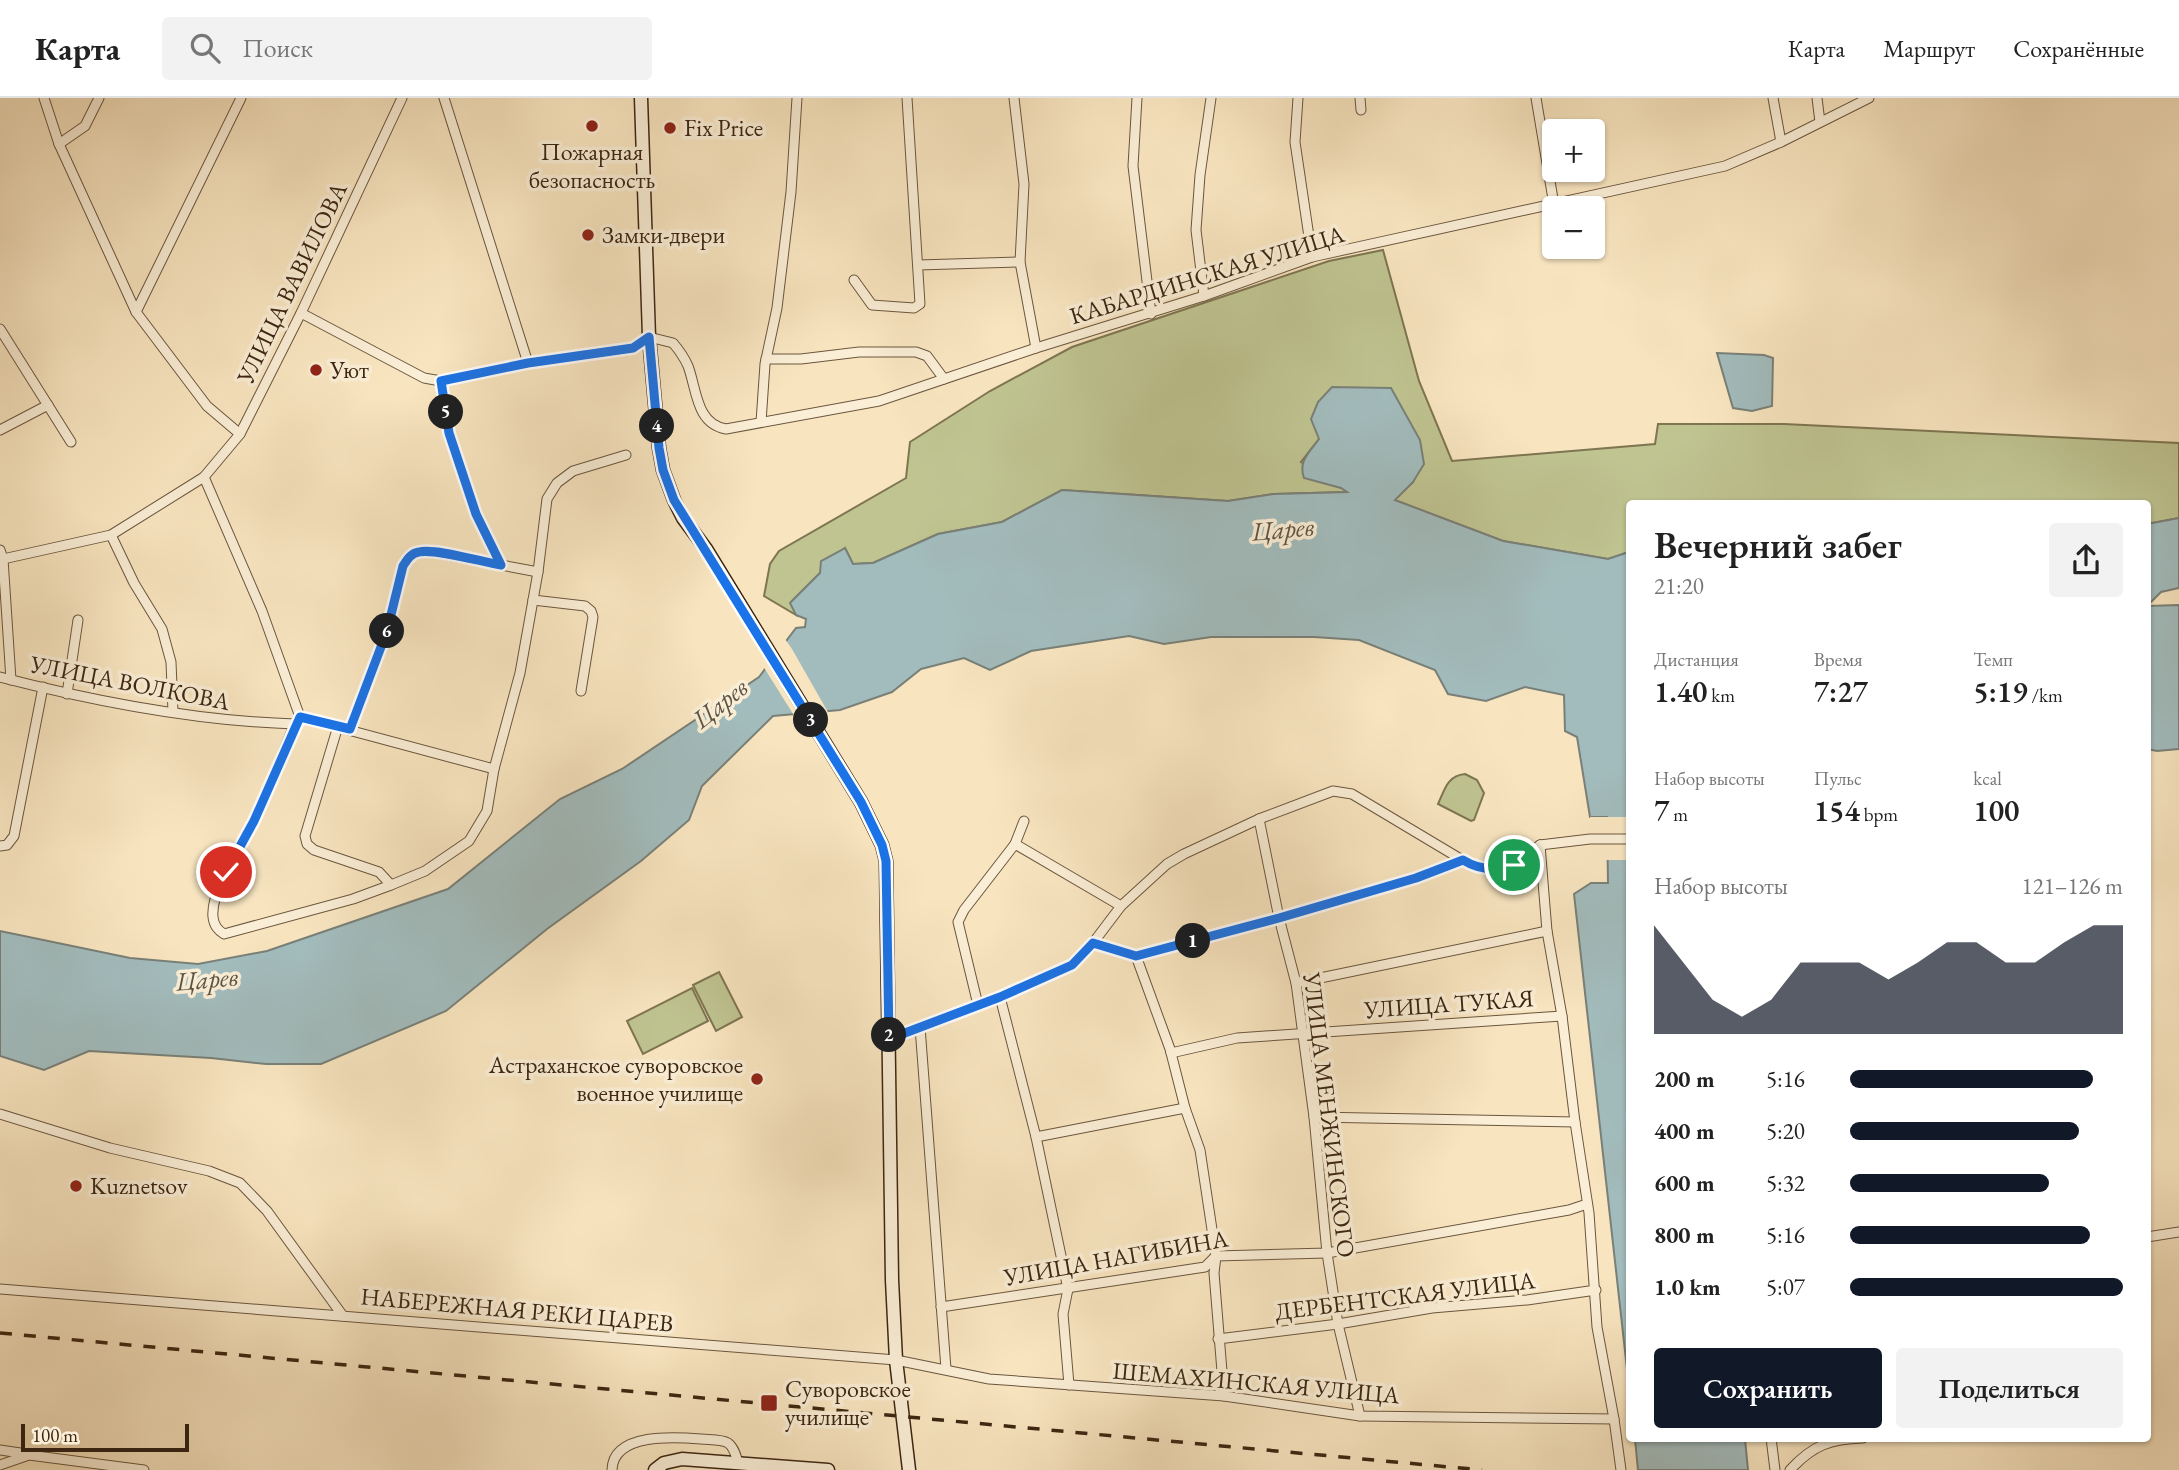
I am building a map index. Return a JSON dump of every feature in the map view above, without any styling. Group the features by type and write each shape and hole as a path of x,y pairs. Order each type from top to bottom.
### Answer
{"main road":[{"path":"641,98 649,337 663,470 683,518 706,549 861,802 882,845 886,861 891,1280 896,1360 909,1470"},
{"path":"655,1470 664,1463 682,1459 828,1470"}],"street":[{"path":"44,98 59,144 136,312 207,406 240,434"},
{"path":"59,144 85,126 99,98"},
{"path":"136,312 241,98"},
{"name":"УЛИЦА ВАВИЛОВА","path":"2,555 111,535 204,477 240,434 301,313 402,98"},
{"path":"444,98 528,363"},
{"path":"761,422 766,359 777,309 791,192 797,98"},
{"path":"854,280 872,305 915,308 920,304 907,98"},
{"path":"1014,98 1024,184 1020,262 1036,348"},
{"path":"1137,98 1133,166 1151,314"},
{"path":"1205,296 1196,230 1200,175 1211,98"},
{"path":"1298,98 1295,142 1312,257"},
{"path":"1360,98 1361,110"},
{"path":"1536,98 1552,196"},
{"path":"1773,98 1781,142"},
{"path":"1817,98 1821,122"},
{"name":"КАБАРДИНСКАЯ УЛИЦА","path":"1593,196 1725,166 1781,142 1866,99"},
{"name":"КАБАРДИНСКАЯ УЛИЦА","path":"649,337 673,343 682,355 702,413 710,424 726,429 879,401 1036,348 1151,314 1312,257 1542,208"},
{"path":"918,265 1020,262"},
{"path":"301,313 424,377 441,381 528,363 633,348 649,337"},
{"path":"0,329 71,442"},
{"path":"766,359 801,359 859,352 916,352 925,354 944,379"},
{"path":"441,381 449,433 476,514 501,565"},
{"path":"0,430 48,405"},
{"path":"204,477 262,611 297,721 254,821 226,872 212,916 216,929 224,934 353,899 391,885 425,871 468,841 487,811 494,769 520,673 538,572 547,499 552,489 565,476 582,467 626,456"},
{"path":"111,535 134,583 162,629 171,662 173,712"},
{"path":"350,729 387,631 403,566 414,553 427,551 538,572"},
{"path":"2,555 11,680"},
{"path":"533,600 585,606 592,611 580,691"},
{"path":"67,694 78,620"},
{"name":"УЛИЦА ВОЛКОВА","path":"0,677 127,706 233,722 297,721 338,726 494,769"},
{"path":"0,846 7,845 14,836 43,687"},
{"path":"338,726 305,836 307,844 314,850 379,872 391,885"},
{"path":"889,1039 1000,997 1072,965 1121,906 1167,864 1259,819 1333,791 1347,792 1463,860 1482,868 1514,865 1540,845 1590,839 1626,839"},
{"name":"УЛИЦА МЕНЖИНСКОГО","path":"1259,819 1279,918 1296,983 1314,1117 1327,1253 1338,1324 1360,1416"},
{"path":"978,1005 958,922 964,910 1015,844 1024,821"},
{"path":"1015,844 1121,906"},
{"path":"1540,845 1547,932 1563,1016 1587,1204 1597,1327 1621,1470"},
{"path":"1093,943 1136,956 1416,878 1463,860"},
{"path":"1296,983 1547,932"},
{"path":"1136,956 1171,1053 1185,1108 1200,1150 1216,1256 1214,1273 1224,1396"},
{"path":"1000,997 1036,1137 1068,1289 1063,1314 1069,1385"},
{"name":"УЛИЦА ТУКАЯ","path":"1171,1053 1237,1038 1563,1016"},
{"path":"920,1027 946,1369"},
{"path":"1036,1137 1185,1108"},
{"name":"НАБЕРЕЖНАЯ РЕКИ ЦАРЕВ","path":"0,1114 110,1148 231,1178 267,1211 344,1316 896,1360"},
{"path":"1314,1117 1575,1122"},
{"name":"УЛИЦА НАГИБИНА","path":"941,1307 1205,1267 1216,1256 1327,1253 1569,1210 1587,1204"},
{"path":"2151,1236 2179,1232"},
{"path":"1,1289 344,1316"},
{"name":"ДЕРБЕНТСКАЯ УЛИЦА","path":"1218,1339 1338,1324 1432,1308 1527,1300 1596,1290"},
{"name":"ШЕМАХИНСКАЯ УЛИЦА","path":"896,1360 989,1379 1224,1396 1360,1416 1614,1419"},
{"path":"612,1470 613,1462 622,1450 639,1441 657,1437 674,1436 725,1442 730,1445 738,1462"},
{"path":"1772,1442 1775,1470"},
{"path":"1790,1470 1808,1452 1828,1442"},
{"path":"0,1450 144,1470"},
{"path":"0,1465 29,1455"}],"green space":[{"path":"1383,250 1419,381 1452,461 1655,444 1658,424 1784,424 2179,443 2179,518 2151,523 2151,500 1626,500 1626,553 1608,559 1503,541 1394,500 1413,482 1319,439 1301,462 1348,492 1274,494 1228,501 1062,490 1002,522 938,534 873,563 853,564 845,548 791,602 796,615 764,596 770,564 779,551 906,478 910,442 990,391 1072,347 1329,261"},
{"path":"1465,774 1477,780 1484,793 1474,820 1471,821 1438,804 1450,780"},
{"path":"719,972 742,1017 716,1031 693,985"},
{"path":"692,988 708,1021 643,1054 627,1021"}],"water":[{"path":"1717,353 1764,355 1773,358 1772,406 1752,411 1733,408"},
{"name":"Царев","path":"1332,387 1391,388 1420,440 1424,464 1413,482 1395,500 1503,541 1608,559 1626,553 1626,1360 1574,894 1591,883 1608,883 1607,817 1590,817 1577,737 1565,731 1564,695 1525,687 1486,701 1448,694 1435,670 1359,640 1211,637 1164,644 1129,636 1031,651 990,670 964,658 921,669 892,692 840,710 773,716 702,786 689,820 641,861 547,929 446,1011 321,1064 266,1064 89,1051 44,1070 0,1056 0,931 130,958 198,964 267,951 448,889 560,799 622,769 759,677 796,628 805,627 806,619 796,615 790,603 820,573 821,561 845,548 853,564 873,563 938,534 1002,522 1062,490 1228,501 1274,494 1347,492 1304,478 1302,467 1305,457 1319,439 1311,419 1318,402"},
{"path":"2179,518 2179,588 2161,592 2151,602 2151,523"},
{"path":"2179,605 2179,749 2151,750 2151,606"},
{"path":"1635,1442 1745,1442 1748,1470 1638,1470"}],"pier":[{"path":"785,639 829,714 795,717 763,666"},
{"path":"1590,817 1626,817 1626,860 1605,860 1604,821 1590,821"}],"railway":[{"path":"0,1333 1482,1470"}],"place":[{"name":"Пожарная безопасность","path":"592,126"},
{"name":"Fix Price","path":"670,128"},
{"name":"Замки-двери","path":"588,235"},
{"name":"Уют","path":"316,370"},
{"name":"Астраханское суворовское военное училище","path":"757,1079"},
{"name":"Kuznetsov","path":"76,1186"},
{"name":"Суворовское училище","path":"769,1403"}],"route":[{"path":"226,872 254,821 300,717 350,729 387,631 407,559 414,553 427,551 501,565 476,514 449,433 441,381 528,363 633,348 649,337 659,448 663,470 674,500 861,802 882,845 886,861 889,1039 1000,997 1072,965 1093,943 1136,956 1416,878 1463,860 1492,869 1514,865"}]}
